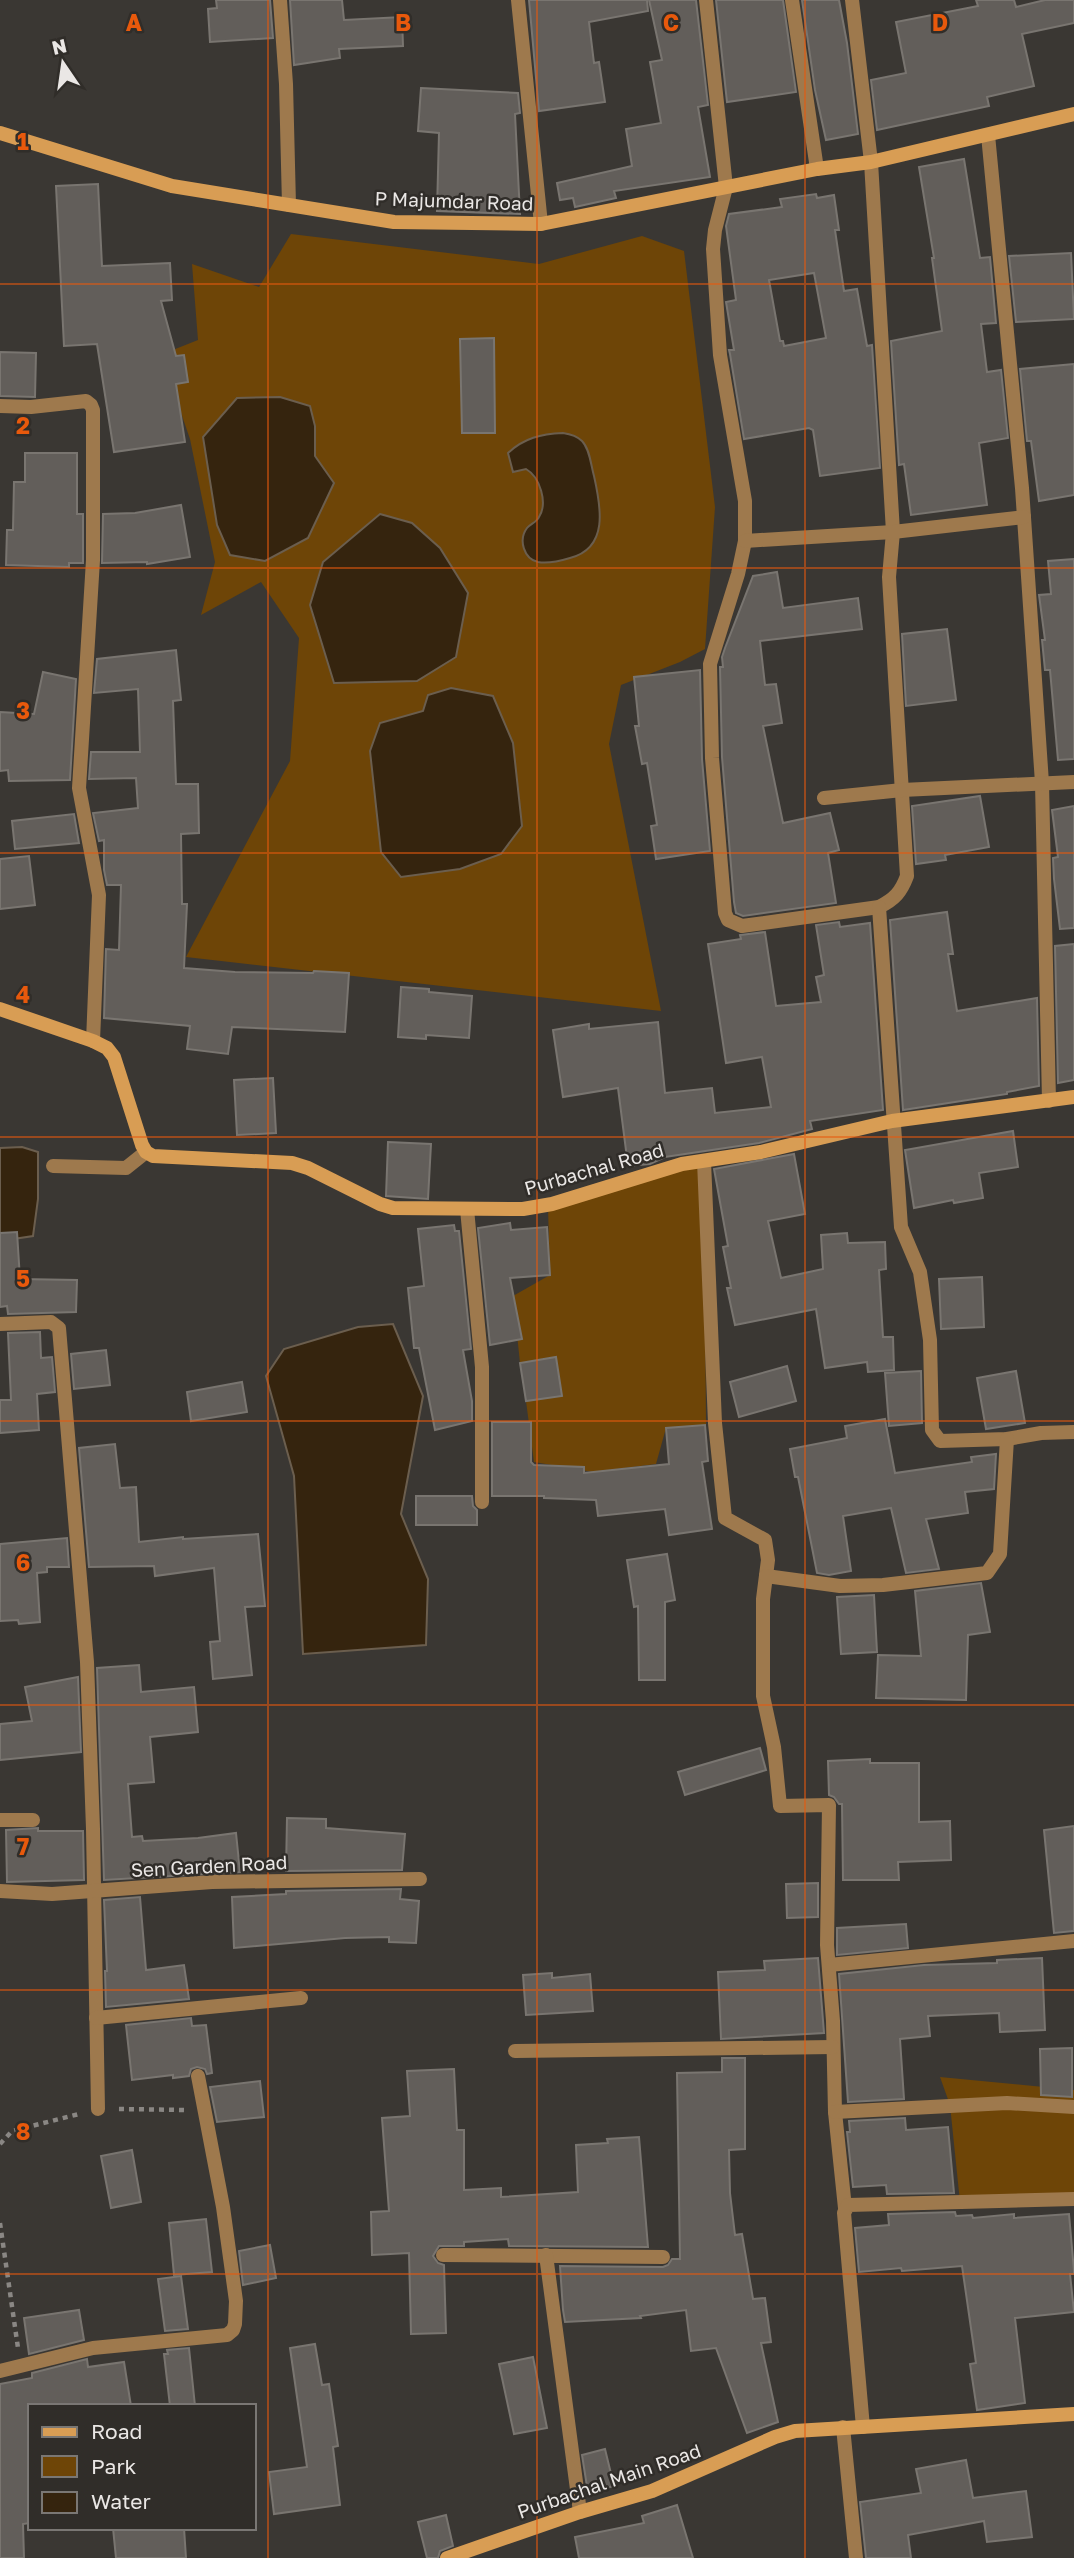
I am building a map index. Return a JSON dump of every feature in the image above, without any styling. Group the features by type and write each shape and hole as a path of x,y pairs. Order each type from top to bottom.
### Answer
{"street":[{"path":"280,0 286,84 289,205"},
{"path":"519,0 541,224"},
{"path":"706,0 726,187 713,249 720,355 745,501 745,541 738,574 710,664 712,758 725,913 728,920 742,926 879,907 894,900 902,890 907,876 889,577 893,532 870,162 852,0"},
{"path":"792,0 817,169"},
{"name":"P Majumdar Road","path":"0,133 172,186 394,222 541,224 817,169 870,162 1074,114"},
{"path":"988,135 1024,517 1042,783 1049,1101"},
{"path":"0,406 31,407 86,401 93,410 93,559 79,788 99,895 93,1041"},
{"path":"745,541 893,532 1024,517"},
{"path":"824,798 902,790 1074,782"},
{"path":"879,907 901,1227 920,1272 930,1339 932,1430 940,1441 1007,1439 1041,1433 1074,1432"},
{"path":"0,1009 107,1048 114,1057 146,1152 125,1168 53,1166"},
{"name":"Purbachal Road","path":"146,1152 153,1156 292,1163 393,1208 539,1207 650,1173 761,1152 892,1121 1074,1097"},
{"path":"704,1161 715,1423 725,1518 765,1540 768,1560 763,1599 763,1696 774,1747 780,1806 829,1805 827,1945 835,2112 863,2427"},
{"path":"467,1209 482,1367 482,1502"},
{"path":"0,1324 51,1322 59,1328 87,1662 98,2109"},
{"path":"766,1576 840,1586 883,1585 987,1573 1000,1554 1007,1439"},
{"path":"0,1820 33,1820"},
{"name":"Sen Garden Road","path":"0,1891 52,1894 212,1882 420,1879"},
{"path":"829,1965 1074,1941"},
{"path":"96,2018 301,1998"},
{"path":"515,2051 832,2047"},
{"path":"0,2371 93,2348 228,2335 233,2330 237,2316 236,2301 223,2207 198,2076"},
{"path":"835,2112 1007,2103 1074,2107"},
{"path":"845,2208 854,2203 1074,2199"},
{"path":"443,2255 663,2257"},
{"path":"546,2256 580,2512"},
{"name":"Purbachal Main Road","path":"447,2558 681,2480 775,2437 795,2431 1074,2414"},
{"path":"843,2427 856,2558"}],"path":[{"path":"0,2223 21,2367"}],"green space":[{"path":"291,234 539,264 642,236 684,251 715,507 705,649 680,662 621,685 609,744 661,1011 186,957 290,761 299,638 261,582 201,615 215,562 190,439 179,407 130,367 198,340 192,264 259,287"},
{"path":"704,1161 706,1425 666,1428 656,1464 593,1472 534,1462 526,1401 562,1395 556,1358 520,1363 513,1296 550,1275 548,1208"},
{"path":"940,2077 1074,2090 1074,2204 960,2202 950,2105"}],"water":[{"path":"280,397 310,406 315,426 315,456 334,483 308,538 265,561 230,555 217,525 203,437 237,398"},
{"path":"563,433 578,438 587,448 599,500 597,536 583,553 558,561 538,562 526,553 523,538 527,528 538,519 542,511 543,498 539,484 531,473 526,469 513,472 508,453 533,438"},
{"path":"380,514 412,523 440,548 468,593 456,657 417,681 334,683 310,605 323,562"},
{"path":"451,688 493,696 513,743 522,826 501,854 460,869 401,877 381,852 370,751 380,723 423,711 428,695"},
{"path":"22,1147 38,1152 38,1199 33,1236 0,1241 0,1148"},
{"path":"393,1324 423,1396 401,1514 428,1579 426,1645 303,1654 294,1476 266,1376 284,1349 358,1327"}],"building":[{"path":"216,0 270,0 273,38 210,42 208,9 217,8"},
{"path":"290,0 342,0 344,20 402,17 403,46 339,49 340,58 294,65"},
{"path":"529,0 647,0 648,11 589,22 594,63 599,62 605,102 539,111"},
{"path":"649,0 696,0 708,105 698,107 710,177 614,191 616,198 575,207 573,198 560,200 557,183 632,166 626,129 661,123 650,62 662,60"},
{"path":"716,0 783,0 796,92 727,102"},
{"path":"802,0 839,0 858,134 826,140 815,90"},
{"path":"976,0 1014,0 1016,7 1045,0 1074,0 1074,23 1022,34 1034,86 987,97 989,106 877,130 871,80 906,73 896,22 978,6"},
{"path":"421,88 518,93 520,113 515,114 520,214 437,211 439,133 418,131"},
{"path":"964,159 980,258 990,257 996,323 981,324 987,372 1001,370 1008,438 979,443 987,505 911,515 904,464 899,465 891,341 942,331 934,258 919,167"},
{"path":"98,184 102,266 170,263 172,300 161,301 176,356 184,355 188,382 176,384 185,442 114,452 97,344 64,346 56,186"},
{"path":"816,194 817,198 834,195 839,230 835,230 844,291 857,289 867,346 872,345 880,468 820,476 813,430 809,428 744,439 729,350 734,350 726,302 736,300 726,226 729,214 782,207 780,199","holes":["814,273 826,338 784,346 783,341 780,341 769,280"]},
{"path":"1071,253 1074,319 1016,322 1009,256"},
{"path":"494,338 495,433 462,433 460,339"},
{"path":"0,352 36,353 35,397 0,396"},
{"path":"1074,364 1074,495 1039,501 1031,441 1027,441 1020,369"},
{"path":"25,453 77,453 77,514 83,514 83,563 69,563 69,567 6,565 7,530 13,530 14,482 25,482"},
{"path":"181,505 190,557 147,564 102,563 103,514 135,513"},
{"path":"1074,559 1074,759 1058,760 1050,670 1045,670 1042,640 1045,640 1039,595 1051,594 1048,561"},
{"path":"777,572 783,608 858,598 862,629 760,641 765,685 776,684 782,723 763,726 783,823 830,813 839,850 828,853 836,903 743,916 736,913 734,902 722,757 720,667 723,667 722,657 753,576"},
{"path":"947,629 956,700 906,706 902,634"},
{"path":"176,650 181,700 173,701 176,784 198,784 199,833 181,834 182,904 187,904 184,968 235,972 349,973 345,1032 232,1027 228,1054 187,1049 190,1026 104,1018 106,949 119,950 121,885 107,885 104,840 99,841 93,813 138,808 136,778 89,779 91,752 140,752 138,689 94,693 97,659"},
{"path":"700,670 702,759 710,851 656,859 651,826 657,825 647,763 642,764 635,726 639,726 634,677"},
{"path":"43,672 76,679 70,780 9,781 8,770 0,771 0,712 34,714"},
{"path":"980,796 989,847 945,855 946,860 916,864 912,806"},
{"path":"1074,806 1074,928 1060,929 1053,858 1058,857 1052,810"},
{"path":"74,814 79,843 15,849 12,821"},
{"path":"29,856 35,905 0,909 0,859"},
{"path":"947,912 953,954 948,954 957,1011 1037,998 1039,1086 1007,1094 903,1110 890,920"},
{"path":"839,922 840,927 870,923 883,1110 810,1121 812,1129 759,1143 665,1157 650,1164 628,1166 618,1088 563,1097 553,1030 589,1024 589,1029 658,1022 665,1093 712,1088 715,1113 771,1107 762,1057 726,1063 708,944 741,939 740,935 765,932 776,1006 821,1002 816,977 824,975 816,925"},
{"path":"1074,944 1074,1080 1058,1083 1055,946"},
{"path":"401,987 472,996 469,1038 426,1035 426,1039 398,1037"},
{"path":"273,1078 276,1133 237,1135 234,1080"},
{"path":"1013,1131 1018,1167 979,1173 983,1198 954,1203 953,1200 914,1208 905,1150"},
{"path":"388,1142 431,1144 428,1199 386,1196"},
{"path":"794,1154 805,1214 768,1221 781,1278 823,1269 821,1235 847,1233 848,1243 885,1242 886,1269 879,1270 883,1337 893,1337 894,1370 868,1372 867,1362 825,1368 816,1309 735,1325 727,1288 731,1288 723,1247 728,1246 714,1169"},
{"path":"510,1223 511,1230 547,1227 550,1275 510,1278 522,1339 490,1345 478,1228"},
{"path":"454,1225 455,1231 459,1231 471,1349 463,1350 472,1401 472,1421 435,1430 419,1348 414,1348 408,1288 424,1286 418,1229"},
{"path":"17,1232 20,1279 77,1280 76,1312 8,1314 7,1306 0,1307 0,1233"},
{"path":"982,1277 984,1327 941,1329 939,1279"},
{"path":"40,1332 41,1358 52,1357 55,1392 37,1394 39,1430 0,1433 0,1400 11,1400 8,1333"},
{"path":"106,1350 110,1385 74,1389 71,1354"},
{"path":"556,1357 562,1396 526,1401 520,1363"},
{"path":"787,1366 796,1401 739,1417 730,1382"},
{"path":"921,1371 922,1423 889,1426 885,1373"},
{"path":"1016,1371 1025,1423 986,1429 977,1378"},
{"path":"242,1382 247,1412 191,1421 187,1392"},
{"path":"885,1419 895,1473 972,1462 971,1457 996,1454 994,1489 965,1492 968,1513 926,1519 939,1569 906,1573 891,1508 843,1516 851,1571 829,1575 817,1573 790,1449 847,1438 845,1426"},
{"path":"492,1422 531,1422 531,1462 534,1465 584,1467 584,1473 669,1464 666,1428 705,1425 708,1461 702,1462 712,1529 669,1535 665,1509 598,1516 596,1500 492,1496"},
{"path":"115,1444 120,1488 136,1487 139,1542 258,1534 265,1606 245,1607 252,1675 213,1679 210,1642 220,1641 214,1568 155,1576 154,1566 89,1567 79,1448"},
{"path":"416,1496 472,1496 473,1506 477,1510 477,1525 416,1525"},
{"path":"67,1538 69,1567 47,1567 47,1572 37,1573 40,1622 19,1624 18,1620 0,1621 0,1544"},
{"path":"667,1554 675,1600 665,1602 665,1680 639,1680 638,1606 634,1607 627,1560"},
{"path":"981,1583 990,1632 968,1635 966,1700 876,1698 878,1655 921,1656 915,1591"},
{"path":"874,1595 877,1652 841,1654 837,1597"},
{"path":"139,1665 141,1692 194,1687 198,1732 150,1737 154,1782 128,1784 132,1837 142,1836 143,1841 236,1833 240,1872 104,1880 97,1668"},
{"path":"78,1677 81,1752 0,1760 0,1724 32,1721 25,1687"},
{"path":"760,1748 766,1770 685,1795 678,1772"},
{"path":"870,1759 870,1763 919,1763 919,1822 950,1821 951,1860 898,1862 899,1880 843,1880 842,1804 829,1795 828,1761"},
{"path":"287,1818 326,1819 326,1828 405,1834 402,1870 286,1871"},
{"path":"1074,1826 1074,1931 1054,1933 1044,1830"},
{"path":"38,1828 38,1831 83,1831 84,1880 7,1882 6,1830"},
{"path":"818,1883 818,1917 787,1918 786,1884"},
{"path":"401,1889 400,1899 419,1901 416,1943 389,1942 389,1937 345,1938 234,1948 232,1897 286,1894 286,1891"},
{"path":"140,1897 146,1970 184,1965 189,1999 106,2007 104,1900"},
{"path":"906,1924 908,1948 837,1955 837,1928"},
{"path":"818,1958 824,2033 721,2039 718,1972 765,1970 764,1961"},
{"path":"1042,1958 1045,2030 1000,2032 999,2013 928,2016 930,2036 900,2039 904,2099 848,2102 839,1974 924,1965 997,1963 997,1960"},
{"path":"552,1973 552,1978 590,1974 593,2011 526,2015 523,1975"},
{"path":"191,2018 192,2026 206,2025 212,2073 207,2074 205,2069 197,2067 191,2069 189,2076 173,2078 173,2075 132,2080 126,2025"},
{"path":"1072,2048 1072,2097 1041,2095 1040,2049"},
{"path":"722,2058 745,2058 745,2149 729,2150 730,2193 735,2235 742,2234 753,2299 765,2298 771,2342 761,2343 778,2422 747,2433 716,2348 691,2351 686,2310 640,2316 641,2318 565,2322 560,2266 663,2267 672,2259 680,2259 677,2073 722,2072"},
{"path":"454,2069 457,2130 464,2130 464,2190 501,2188 501,2197 578,2192 576,2145 639,2137 648,2247 509,2246 508,2239 464,2242 464,2246 439,2246 433,2256 438,2263 444,2265 446,2333 411,2334 409,2253 372,2255 371,2212 389,2211 382,2118 410,2116 407,2071"},
{"path":"260,2081 264,2117 217,2122 210,2087"},
{"path":"905,2118 906,2130 948,2127 954,2193 887,2194 886,2185 853,2187 847,2132 850,2132 849,2121"},
{"path":"132,2150 141,2202 111,2208 101,2156"},
{"path":"955,2212 956,2216 972,2215 973,2218 1014,2214 1014,2218 1069,2214 1074,2312 1015,2318 1025,2403 977,2410 970,2364 976,2363 962,2266 859,2272 855,2228 889,2225 888,2214"},
{"path":"206,2219 212,2272 174,2275 169,2223"},
{"path":"270,2245 276,2278 243,2285 239,2251"},
{"path":"181,2276 188,2329 165,2331 158,2279"},
{"path":"79,2310 84,2340 29,2354 24,2318"},
{"path":"315,2344 322,2385 329,2384 338,2446 333,2447 340,2505 274,2514 269,2472 307,2467 290,2348"},
{"path":"189,2348 195,2404 170,2404 164,2354 168,2354 167,2350"},
{"path":"533,2357 547,2428 514,2434 499,2364"},
{"path":"87,2359 88,2367 124,2362 131,2404 28,2404 28,2523 23,2524 24,2558 0,2558 0,2384 32,2378 32,2373"},
{"path":"605,2449 614,2486 588,2493 582,2455"},
{"path":"966,2460 973,2498 1026,2491 1032,2537 987,2542 984,2521 908,2535 911,2558 866,2558 860,2502 921,2493 916,2469"},
{"path":"677,2505 693,2558 579,2558 575,2537 644,2523 642,2516"},
{"path":"446,2515 453,2546 440,2551 438,2558 427,2558 418,2522"},
{"path":"113,2530 184,2530 186,2558 116,2558"}]}
